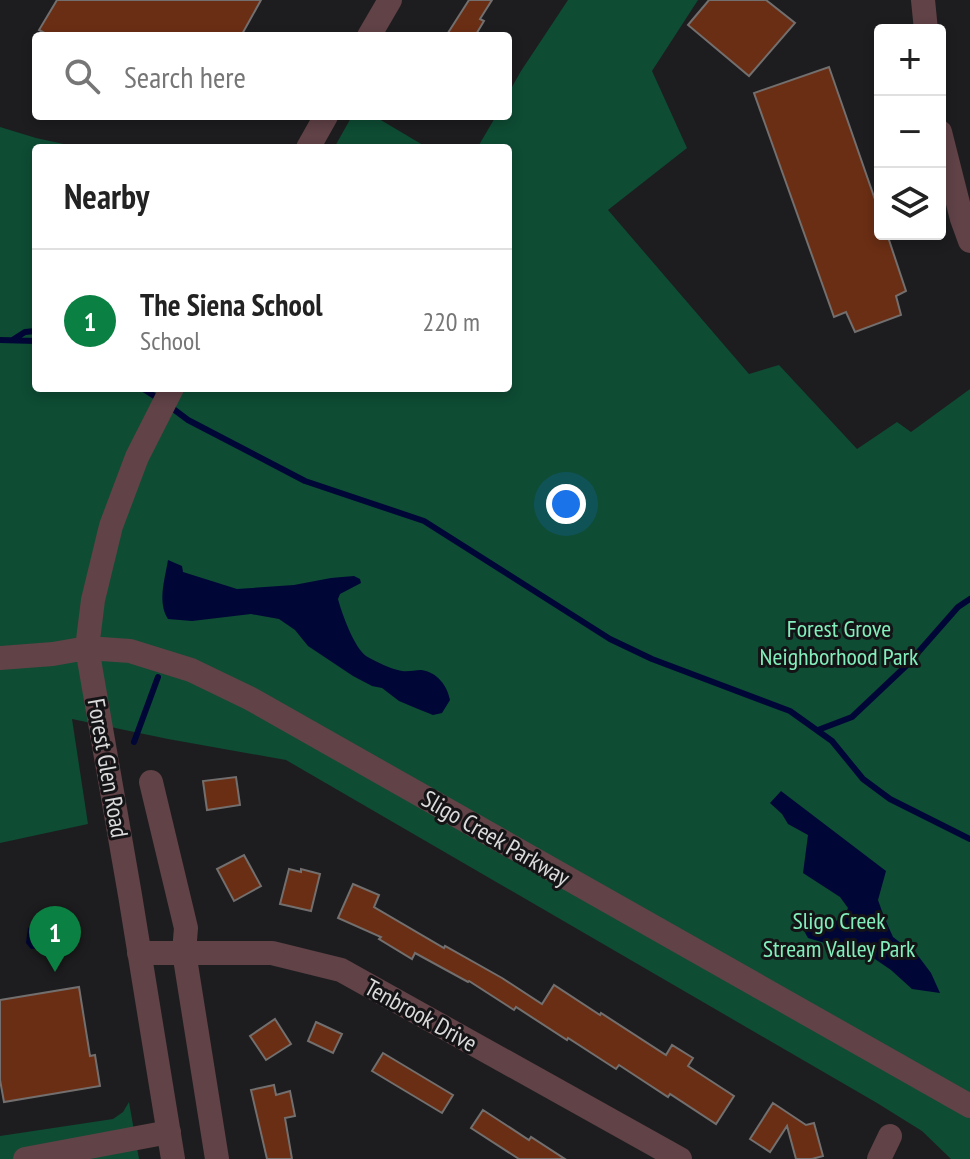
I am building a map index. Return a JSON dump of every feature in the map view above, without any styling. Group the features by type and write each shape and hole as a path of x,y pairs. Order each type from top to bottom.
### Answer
{"street":[{"path":"371,32 390,0"},
{"path":"923,0 925,24"},
{"path":"310,144 324,120"},
{"path":"946,156 970,241"},
{"name":"Forest Glen Road","path":"170,392 137,457 111,526 93,600 87,648 173,1159"},
{"name":"Sligo Creek Parkway","path":"0,658 87,648 130,651 191,670 251,699 970,1106"},
{"name":"Forest Glen Road","path":"151,782 186,928 184,952 217,1159"},
{"name":"Tenbrook Drive","path":"139,953 272,953 341,970 680,1159"},
{"path":"25,1159 169,1132"},
{"path":"879,1159 890,1136"}],"green space":[{"path":"568,0 698,0 652,71 687,148 608,210 749,374 779,365 857,449 897,422 911,432 970,389 970,1159 951,1159 922,1131 877,1103 286,760 72,719 88,824 0,843 0,127 64,144 32,144 32,392 512,392 512,144 480,144 494,120 512,120 512,87"},
{"path":"350,120 381,120 421,144 336,144"},
{"path":"129,1102 139,1159 0,1159 0,1136 113,1119 123,1112"}],"shaded area":[{"path":"168,560 182,566 183,572 237,589 354,576 361,583 340,594 338,599 349,630 362,652 393,669 432,673 444,684 450,700 442,713 433,715 399,701 308,646 295,630 279,619 251,614 192,621 168,619 162,598"},
{"path":"781,791 886,871 878,900 884,917 893,937 919,957 931,973 940,993 912,989 872,957 808,938 803,929 843,919 848,908 840,897 803,873 808,835 788,824 770,803"},
{"path":"62,920 69,923 73,930 71,942 64,947 31,949 26,943 28,928 34,923"}],"building":[{"path":"57,0 261,0 243,32 39,30"},
{"path":"469,0 492,0 480,19 484,21 477,32 449,32"},
{"path":"709,0 766,0 795,23 749,76 688,25"},
{"path":"829,67 874,197 874,240 889,240 906,291 896,296 901,315 855,332 846,312 834,317 754,93"},
{"path":"236,777 240,805 207,810 203,781"},
{"path":"244,855 261,886 234,901 217,869"},
{"path":"289,869 320,874 311,911 280,904"},
{"path":"353,884 379,895 374,907 502,978 542,1004 554,985 666,1055 672,1045 693,1058 688,1066 734,1096 716,1124 670,1094 668,1097 619,1065 616,1069 469,981 415,953 412,959 379,939 381,937 338,918"},
{"path":"79,987 90,1056 95,1055 100,1086 4,1102 0,1080 0,1000"},
{"path":"275,1019 291,1044 266,1060 250,1036"},
{"path":"316,1022 342,1034 333,1053 308,1041"},
{"path":"383,1053 453,1095 442,1113 372,1071"},
{"path":"274,1085 276,1095 290,1091 295,1116 285,1118 292,1159 267,1159 251,1090"},
{"path":"773,1103 806,1125 814,1123 823,1156 796,1159 787,1126 770,1152 750,1139"},
{"path":"483,1110 565,1159 519,1159 471,1128"}],"waterway":[{"path":"14,339 32,331"},
{"path":"0,340 32,341"},
{"path":"148,392 159,399"},
{"path":"168,405 188,420 305,481 424,521 610,639 652,659 790,711 832,741 863,779 890,799 970,839"},
{"path":"818,730 852,717 907,665 958,607 970,599"},
{"path":"134,742 158,677"}],"place":[{"name":"The Siena School","path":"55,972"}],"park label":[{"name":"Forest Grove Neighborhood Park","path":"839,642"},
{"name":"Sligo Creek Stream Valley Park","path":"839,934"}]}
